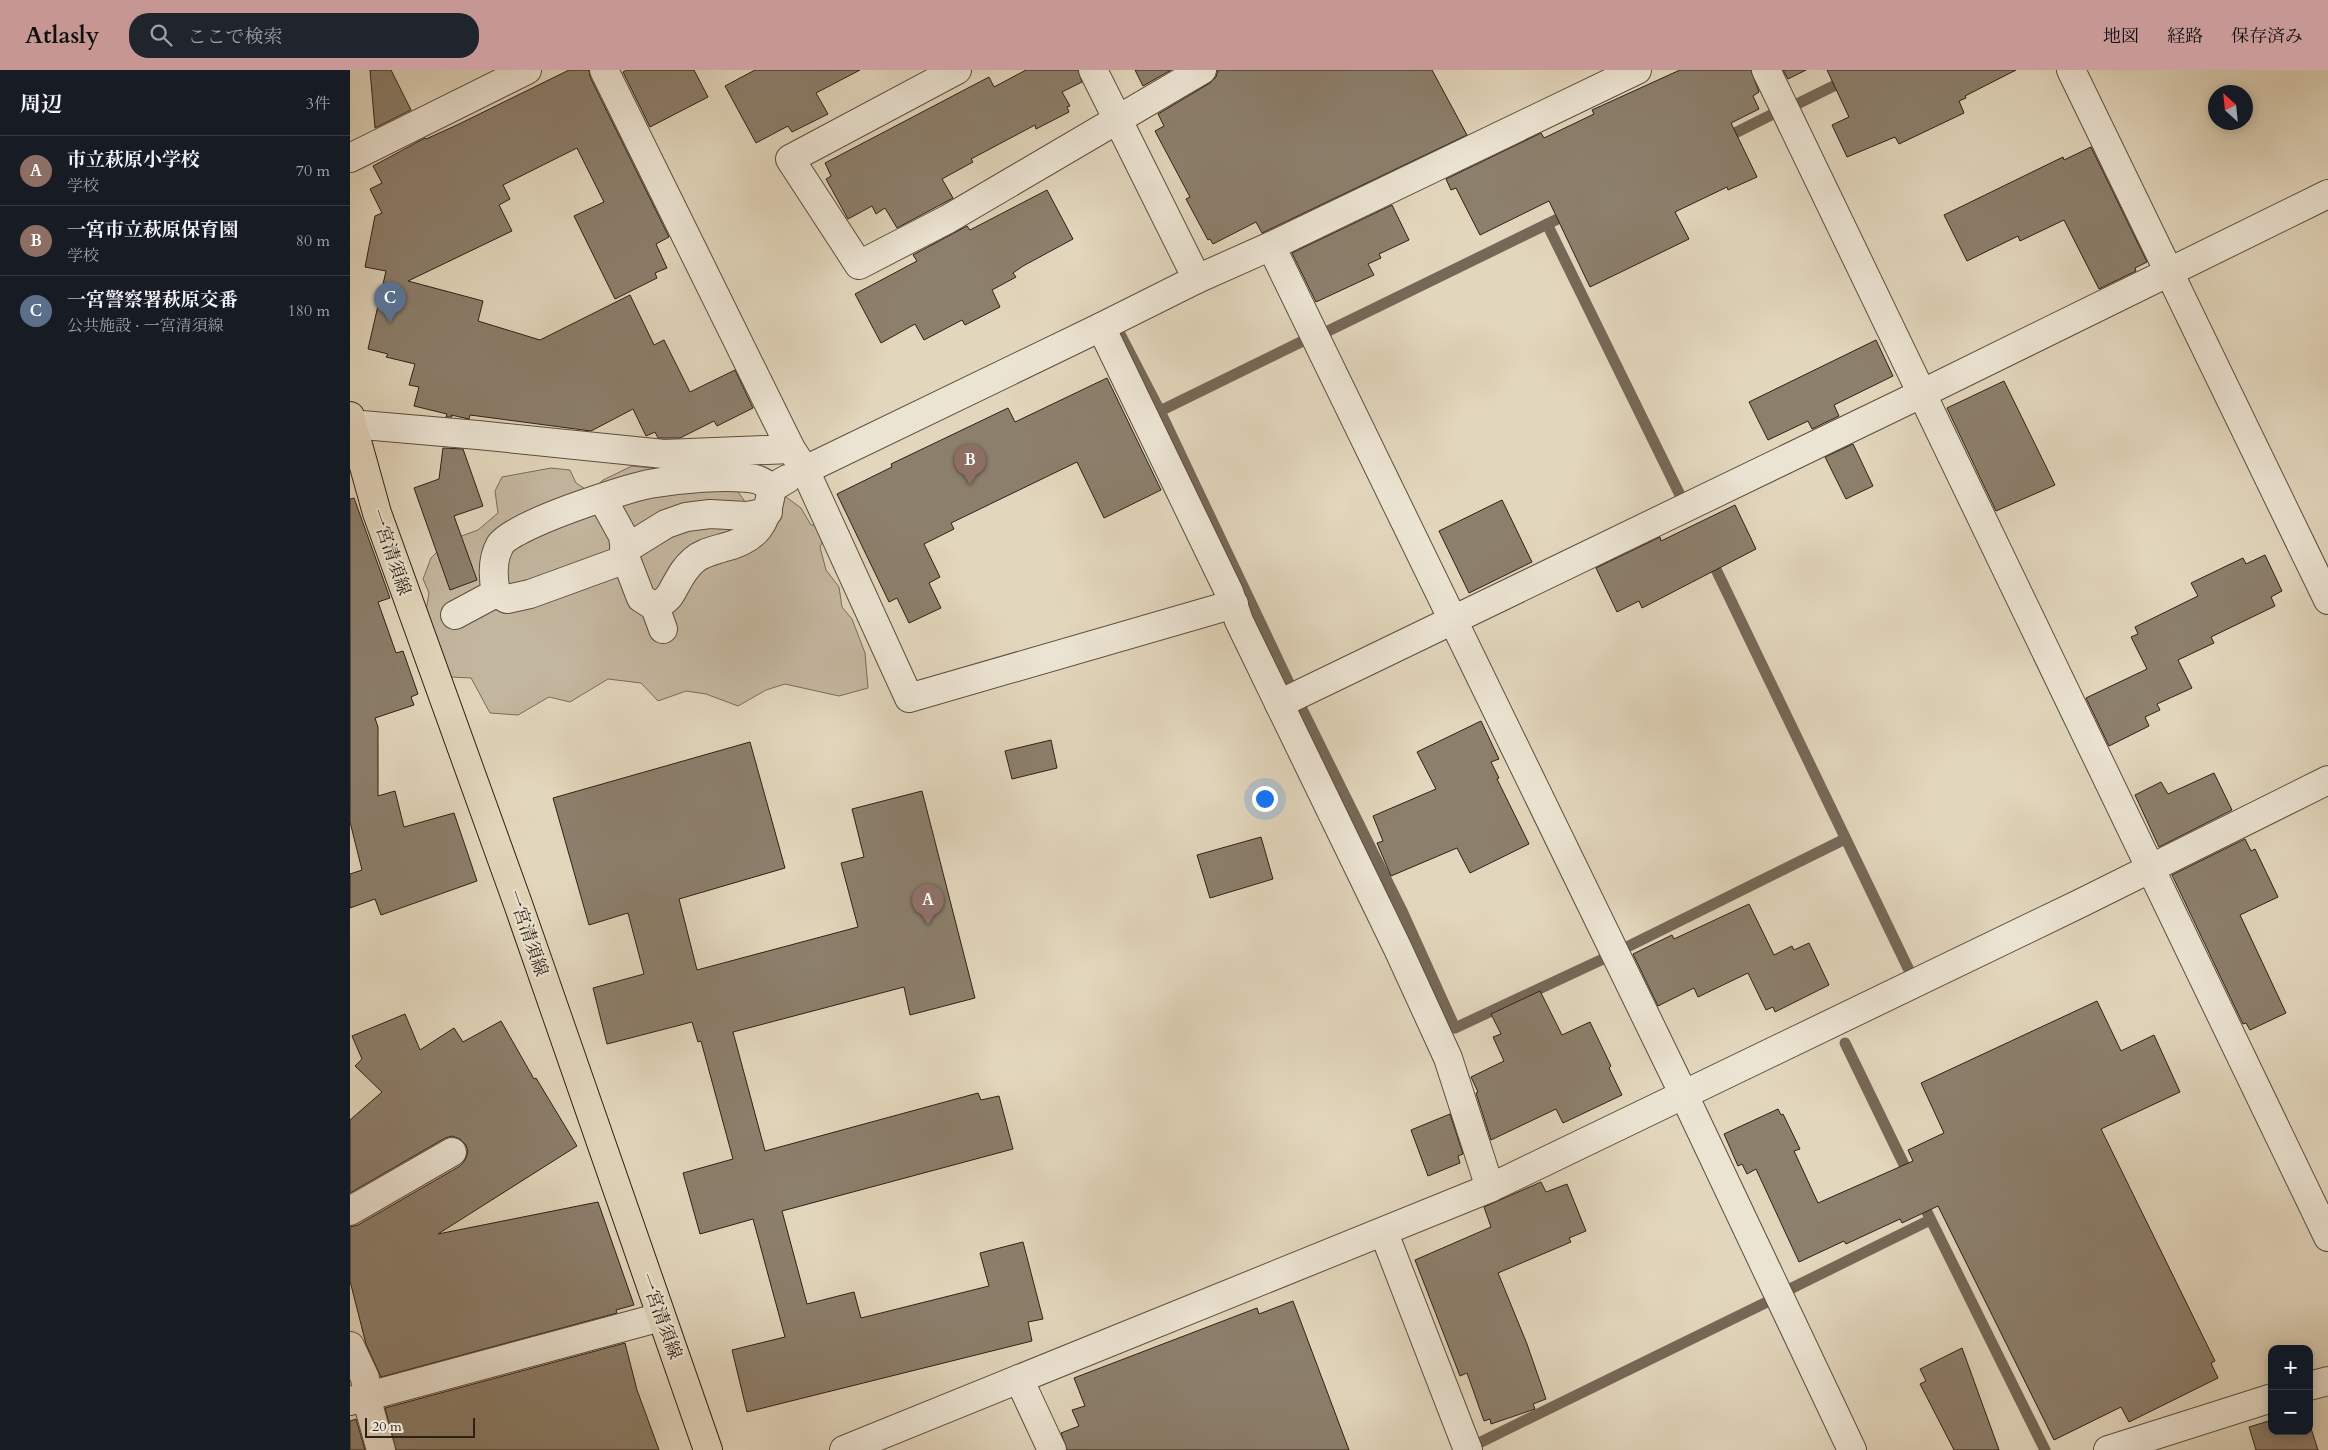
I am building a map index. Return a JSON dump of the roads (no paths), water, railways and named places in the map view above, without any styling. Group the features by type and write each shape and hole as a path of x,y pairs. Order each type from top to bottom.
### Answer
{"main road":[{"name":"一宮清須線","path":"351,421 377,513 518,904 708,1450"}],"street":[{"path":"350,158 526,70"},
{"path":"604,70 784,480 910,698 1234,604"},
{"path":"957,70 790,159 859,265 948,219 1120,120 1146,101 1202,70"},
{"path":"1093,70 1120,120 1196,279"},
{"path":"496,593 507,599 530,594 625,555 666,524 686,517 710,514 747,516 784,480 1196,279 1271,246 1637,70"},
{"path":"1766,70 2328,1238"},
{"path":"2071,70 2328,600"},
{"path":"1279,704 1453,622 1923,394 2328,194"},
{"path":"1271,246 1684,1095 1852,1450"},
{"path":"1101,327 1234,604 1239,621 1398,949 1448,1058 1490,1188"},
{"path":"351,421 664,454 784,480"},
{"path":"496,593 495,556 500,544 514,532 536,522 602,498 648,484 711,479 784,480"},
{"path":"602,498 623,536 625,555 641,598 659,618 681,573 695,559 707,552 750,539 757,532 784,480"},
{"path":"455,615 496,593"},
{"path":"844,1450 1384,1233 1490,1188 2150,869 2328,780"},
{"path":"350,1212 452,1152"},
{"path":"1384,1233 1468,1450"},
{"path":"359,1399 661,1317"},
{"path":"350,1346 365,1378 359,1399"},
{"path":"1019,1379 1052,1450"},
{"path":"2313,1385 2328,1381"},
{"path":"359,1399 370,1411 382,1450"},
{"path":"2108,1450 2168,1440 2268,1400"}],"waterway":[{"path":"1795,105 1866,70"},
{"path":"1723,139 1773,114"},
{"path":"1326,332 1572,212"},
{"path":"1547,224 1683,501"},
{"path":"1119,332 1160,411 1290,685"},
{"path":"1160,411 1307,339"},
{"path":"1710,557 1908,968"},
{"path":"1300,705 1403,913 1455,1028 1603,959"},
{"path":"1625,948 1845,839"},
{"path":"1845,1043 1911,1179"},
{"path":"1920,1198 2045,1450"},
{"path":"1792,1288 1930,1220"},
{"path":"1479,1443 1767,1302"}],"place":[{"name":"一宮警察署萩原交番","path":"390,323"},
{"name":"一宮市立萩原保育園","path":"970,485"},
{"name":"市立萩原小学校","path":"928,925"}]}
